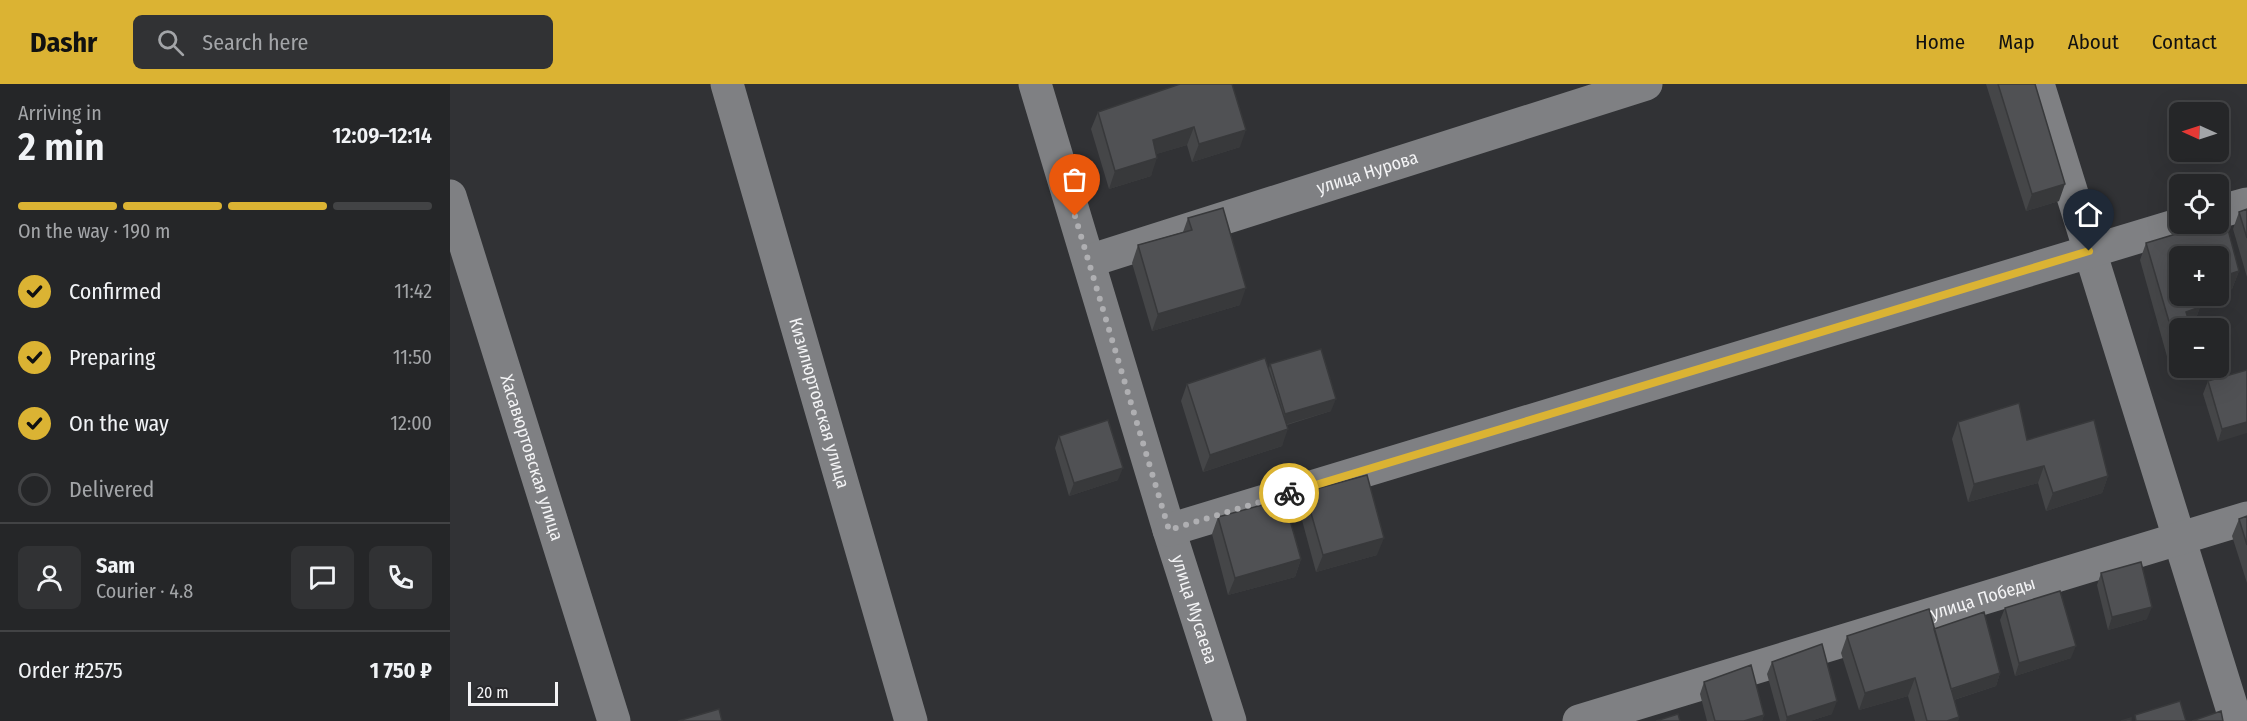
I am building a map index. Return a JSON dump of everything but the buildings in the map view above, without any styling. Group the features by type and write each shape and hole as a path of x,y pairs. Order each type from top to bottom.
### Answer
{"street":[{"name":"Кизилюртовская улица","path":"727,84 911,721"},
{"name":"улица Мусаева","path":"1035,84 1169,530 1230,721"},
{"name":"улица Нурова","path":"1089,261 1646,84"},
{"path":"2037,84 2236,721"},
{"name":"Хасавюртовская улица","path":"450,196 614,721"},
{"path":"2229,209 2247,204"},
{"path":"1169,530 2169,228"},
{"name":"улица Победы","path":"1579,721 2247,519"}],"way so far":[{"path":"1075,216 1169,530 1289,493"}],"route":[{"path":"1289,493 2089,251"}]}
